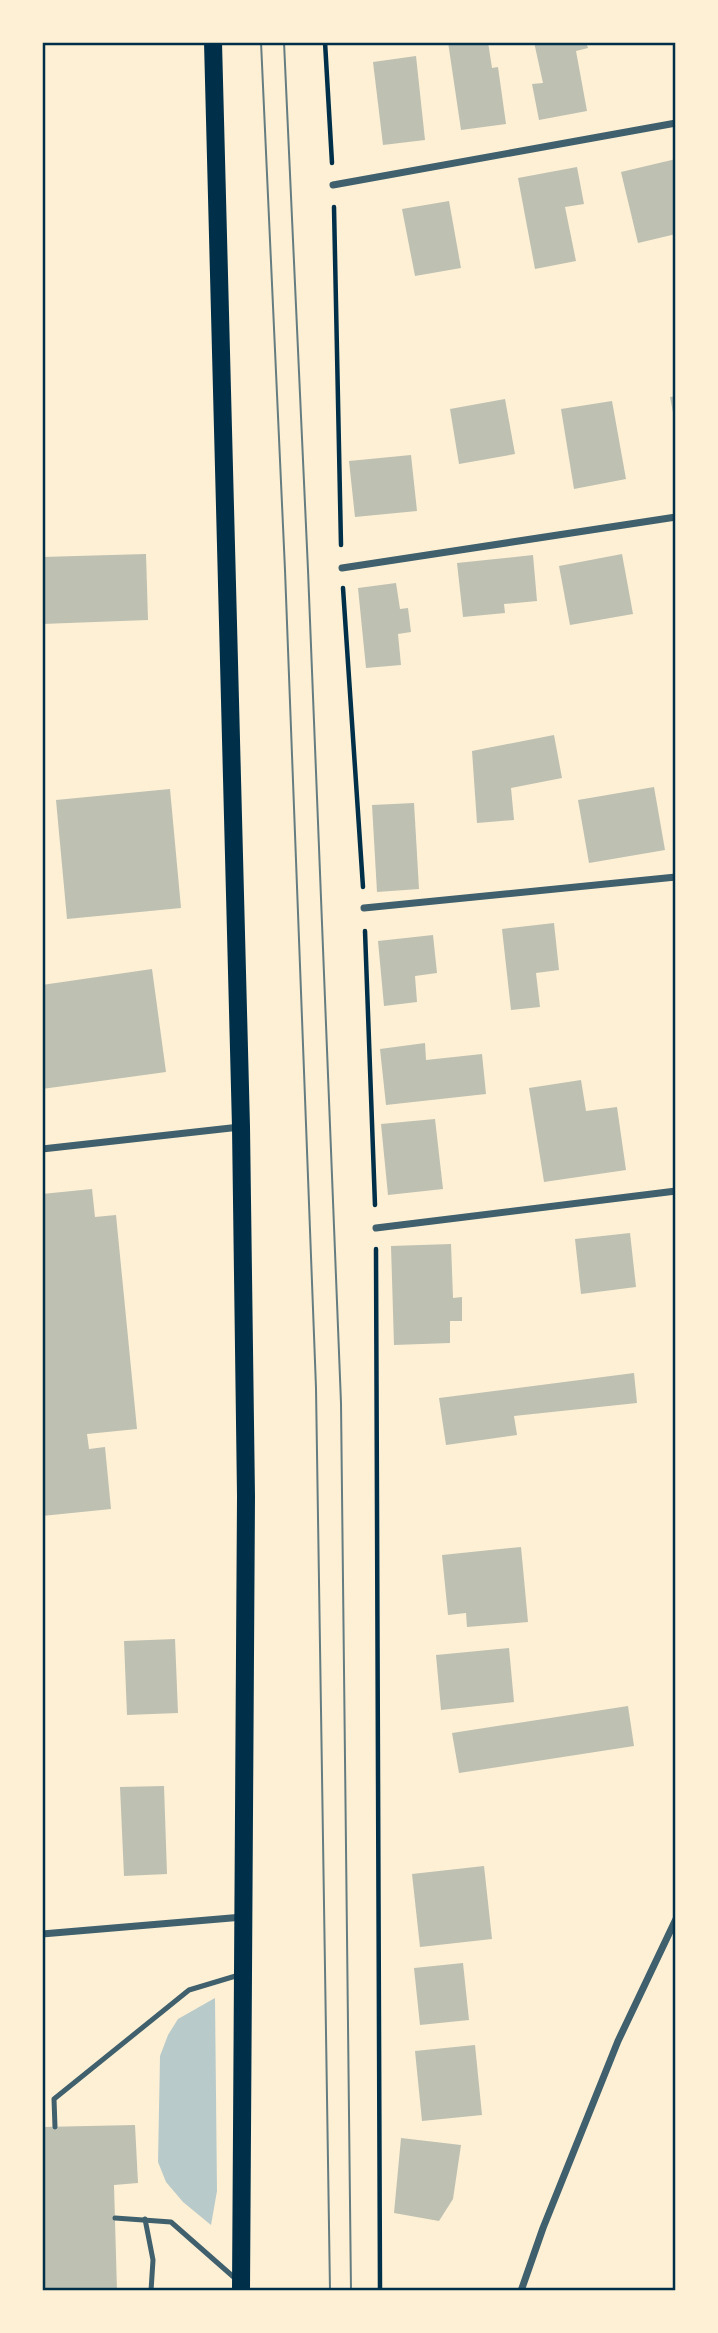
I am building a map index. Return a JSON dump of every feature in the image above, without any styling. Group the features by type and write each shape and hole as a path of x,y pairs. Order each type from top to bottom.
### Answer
{"main road":[{"path":"213,42 240,1127 246,1496 241,2287"}],"street":[{"path":"333,185 676,123"},
{"path":"342,568 676,517"},
{"path":"364,908 676,877"},
{"path":"42,1149 240,1127"},
{"path":"376,1228 676,1191"},
{"path":"42,1934 243,1917"},
{"path":"521,2291 543,2228 618,2041 676,1919"}],"lane":[{"path":"55,2127 54,2099 189,1990 242,1974"},
{"path":"115,2218 171,2222 241,2287"},
{"path":"145,2219 153,2260 151,2291"}],"path":[{"path":"325,42 333,185 342,568 360,818 376,1228 380,2291"}],"shaded area":[{"path":"215,1998 217,2191 211,2225 183,2202 166,2182 158,2162 160,2056 178,2019"}],"building":[{"path":"448,42 488,42 492,68 498,67 506,124 461,130"},
{"path":"534,42 586,42 588,48 576,51 587,111 539,120 532,84 543,83"},
{"path":"416,56 425,140 383,145 373,62"},
{"path":"676,159 676,234 638,243 621,172"},
{"path":"577,167 584,204 565,207 576,261 535,269 518,178"},
{"path":"449,201 461,268 415,276 402,209"},
{"path":"676,396 676,423 675,423 670,397"},
{"path":"505,399 515,454 459,464 450,409"},
{"path":"612,401 626,479 574,489 561,409"},
{"path":"411,455 417,511 355,517 349,461"},
{"path":"146,554 148,620 42,624 42,557"},
{"path":"622,554 633,614 570,625 559,566"},
{"path":"533,555 537,601 504,604 505,613 463,617 457,563"},
{"path":"396,583 400,609 408,608 411,632 398,634 401,665 366,668 358,588"},
{"path":"554,735 562,778 511,788 514,820 477,823 472,751"},
{"path":"654,787 665,850 589,863 578,800"},
{"path":"170,789 181,908 67,919 56,800"},
{"path":"414,803 419,889 377,892 372,805"},
{"path":"554,923 559,970 536,973 540,1007 511,1010 502,929"},
{"path":"433,935 437,973 415,976 417,1002 384,1006 378,941"},
{"path":"152,969 166,1072 42,1089 42,985"},
{"path":"425,1043 426,1060 482,1054 486,1094 386,1105 380,1049"},
{"path":"581,1080 586,1111 617,1107 626,1170 544,1182 529,1088"},
{"path":"435,1119 443,1189 388,1195 381,1124"},
{"path":"92,1189 95,1217 116,1215 137,1429 87,1434 89,1449 105,1447 111,1509 42,1516 42,1194"},
{"path":"630,1233 636,1287 581,1294 575,1239"},
{"path":"451,1244 453,1298 462,1297 462,1321 450,1321 450,1343 394,1345 391,1246"},
{"path":"634,1373 637,1403 514,1416 517,1435 446,1445 439,1398"},
{"path":"521,1547 528,1622 467,1627 466,1613 448,1615 442,1555"},
{"path":"175,1639 178,1713 127,1715 124,1641"},
{"path":"509,1648 514,1702 441,1710 436,1655"},
{"path":"628,1706 634,1746 459,1773 452,1733"},
{"path":"164,1786 167,1874 124,1876 120,1787"},
{"path":"484,1866 492,1939 420,1947 412,1874"},
{"path":"463,1963 469,2020 420,2025 414,1968"},
{"path":"475,2045 482,2115 422,2121 415,2051"},
{"path":"135,2125 138,2183 114,2185 117,2291 42,2291 42,2127"},
{"path":"401,2138 461,2145 453,2199 439,2221 394,2213"}],"tram line":[{"path":"261,42 285,570 316,1388 330,2291"},
{"path":"284,42 341,1403 351,2291"}]}
